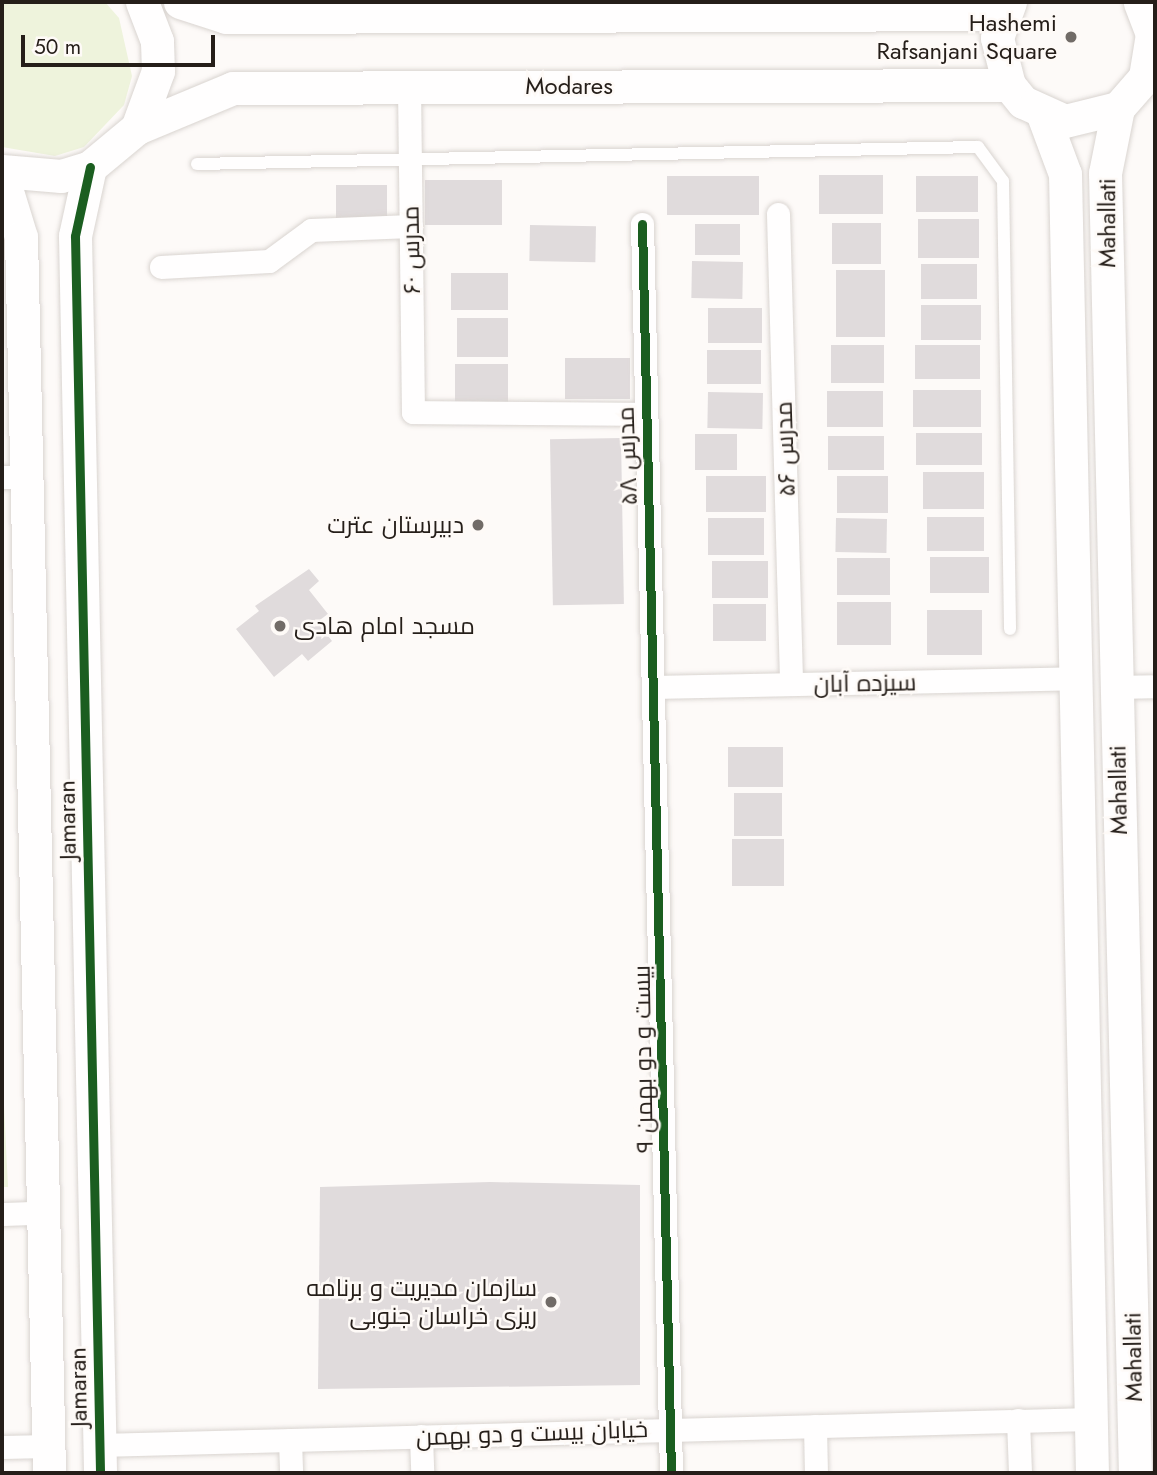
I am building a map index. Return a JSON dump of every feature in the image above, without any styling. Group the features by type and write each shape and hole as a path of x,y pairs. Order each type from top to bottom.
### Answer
{"main road":[{"path":"2,173 61,176 90,167 137,128 158,71 157,41 142,2"},
{"path":"180,2 226,17 405,9 1006,8 997,38 1009,85 1043,115 1082,121 1118,108 1150,77 1152,45 1147,9"},
{"name":"Modares","path":"137,128 233,88 1009,85"},
{"name":"Mahallati","path":"1118,108 1105,173 1116,687 1145,1435 1135,1473"},
{"name":"Mahallati","path":"1043,115 1065,174 1091,1473"},
{"name":"Jamaran","path":"90,167 75,236 99,1459"},
{"name":"Jamaran","path":"2,173 21,236 15,477 49,1460"},
{"path":"49,1460 99,1459"}],"street":[{"name":"مدرس ۶۰","path":"409,87 412,412 644,414"},
{"name":"مدرس ۵۶","path":"778,214 791,684"},
{"name":"مدرس ۵۸","path":"642,224 644,414 653,688"},
{"path":"161,267 269,261 312,230 411,226"},
{"name":"سیزده آبان","path":"653,688 1076,678"},
{"path":"1116,687 1155,686"},
{"name":"بیست و دو بهمن ۹","path":"653,688 671,1473"},
{"path":"2,1214 40,1213"},
{"name":"خیابان بیست و دو بهمن","path":"99,1459 290,1440 1090,1419"},
{"path":"1018,1420 1020,1473"},
{"path":"815,1426 816,1473"},
{"path":"421,1436 422,1473"},
{"path":"290,1440 291,1473"},
{"path":"2,1447 49,1460"}],"lane":[{"path":"197,164 410,155 978,147 1003,181 1010,629"}],"green space":[{"path":"2,2 105,2 119,18 132,76 124,105 84,147 55,156 2,147"},
{"path":"2,1064 8,1187 2,1187"}],"building":[{"path":"819,175 883,175 883,214 819,214"},
{"path":"667,176 759,176 759,215 667,215"},
{"path":"916,176 978,176 978,212 916,212"},
{"path":"425,180 502,180 502,225 425,225"},
{"path":"336,185 387,185 387,223 336,223"},
{"path":"918,219 979,219 979,258 918,258"},
{"path":"832,223 881,223 881,264 832,264"},
{"path":"695,224 740,224 740,255 695,255"},
{"path":"530,225 596,226 595,262 529,261"},
{"path":"692,261 743,262 742,299 691,298"},
{"path":"921,264 977,264 977,299 921,299"},
{"path":"836,270 885,270 885,337 836,337"},
{"path":"451,273 508,273 508,310 451,310"},
{"path":"921,305 981,305 981,340 921,340"},
{"path":"708,308 762,308 762,343 708,343"},
{"path":"457,318 508,318 508,357 457,357"},
{"path":"831,345 884,345 884,383 831,383"},
{"path":"915,345 980,345 980,379 915,379"},
{"path":"707,350 761,350 761,384 707,384"},
{"path":"565,358 630,358 630,399 565,399"},
{"path":"455,364 508,364 508,405 455,405"},
{"path":"913,390 981,390 981,427 913,427"},
{"path":"827,391 883,391 883,427 827,427"},
{"path":"708,392 763,393 762,429 707,428"},
{"path":"916,433 982,433 982,465 916,465"},
{"path":"695,434 737,434 737,470 695,470"},
{"path":"828,436 884,436 884,470 828,470"},
{"path":"621,438 624,604 553,605 550,439"},
{"path":"923,472 984,472 984,509 923,509"},
{"path":"706,476 766,476 766,512 706,512"},
{"path":"837,476 888,476 888,513 837,513"},
{"path":"927,517 984,517 984,551 927,551"},
{"path":"708,518 764,518 764,555 708,555"},
{"path":"836,518 887,519 886,553 835,552"},
{"path":"930,557 989,557 989,593 930,593"},
{"path":"837,558 890,558 890,595 837,595"},
{"path":"712,561 768,561 768,598 712,598"},
{"name":"مسجد امام هادی","path":"309,569 319,581 309,590 328,614 317,622 332,641 308,661 302,654 274,677 236,629 259,611 255,606"},
{"path":"837,602 891,602 891,645 837,645"},
{"path":"713,604 766,604 766,641 713,641"},
{"path":"927,610 982,610 982,655 927,655"},
{"path":"728,747 783,747 783,787 728,787"},
{"path":"734,793 782,793 782,836 734,836"},
{"path":"732,839 784,839 784,886 732,886"},
{"name":"سازمان مدیریت و برنامه ریزی خراسان جنوبی","path":"490,1182 640,1185 640,1385 318,1389 320,1187"}],"cycle path":[{"path":"90,167 75,236 100,1473"},
{"path":"642,224 671,1473"}],"place":[{"name":"Hashemi Rafsanjani Square","path":"1071,37"},
{"name":"دبیرستان عترت","path":"478,525"},
{"name":"مسجد امام هادی","path":"280,626"},
{"name":"سازمان مدیریت و برنامه ریزی خراسان جنوبی","path":"551,1302"}]}
